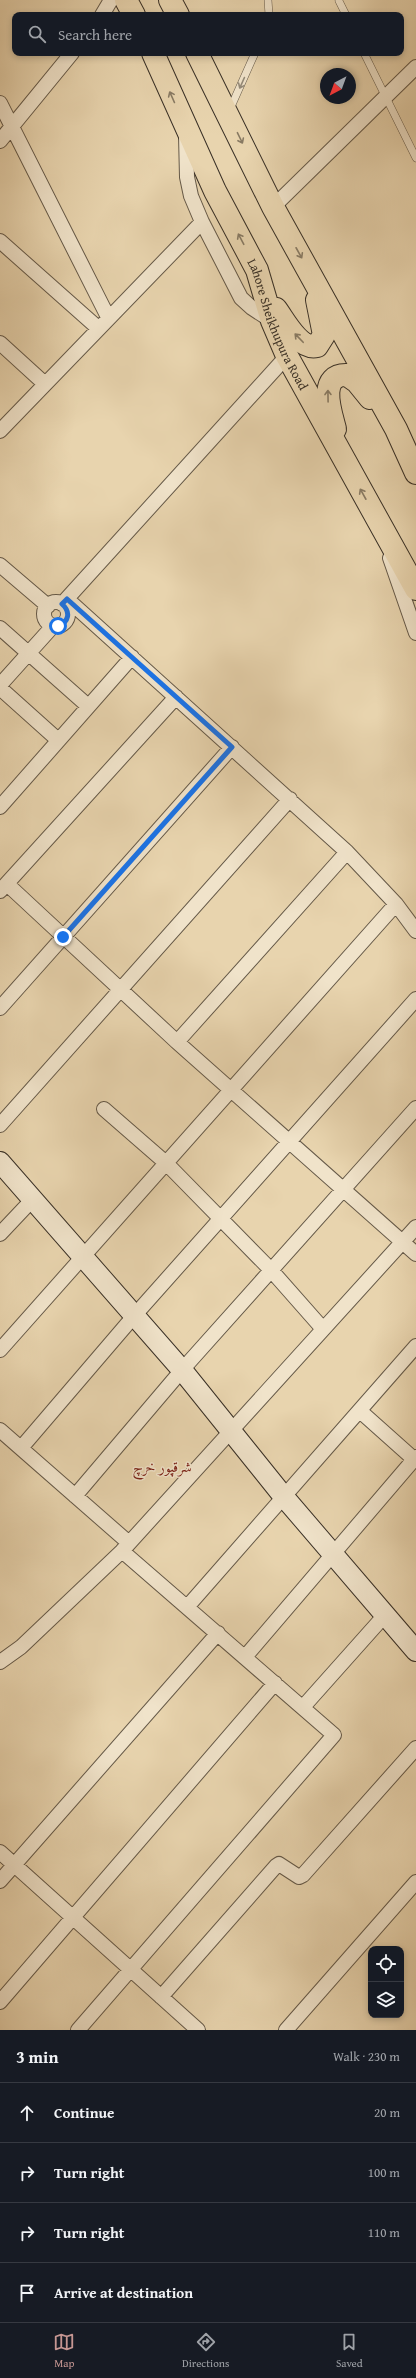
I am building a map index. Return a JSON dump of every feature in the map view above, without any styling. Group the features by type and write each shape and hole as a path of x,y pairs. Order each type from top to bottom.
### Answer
{"highway":[{"path":"126,0 132,12"},
{"path":"170,0 176,12"},
{"name":"Lahore Sheikhupura Road","path":"153,56 215,192 257,270 272,321 287,356 416,589"},
{"path":"199,56 273,207 396,429 416,473"},
{"path":"265,295 305,345 311,347 317,346 324,335 311,275"},
{"path":"344,461 328,400 328,388 336,378 347,375 357,382 396,429"}],"street":[{"path":"104,12 111,0"},
{"path":"0,141 70,56"},
{"path":"273,207 416,67"},
{"path":"0,103 108,317"},
{"path":"186,128 186,177 191,196 202,222 241,298 252,308 272,321"},
{"path":"0,432 108,317 202,222"},
{"path":"0,241 98,328"},
{"path":"0,343 45,384"},
{"path":"64,602 287,356"},
{"path":"396,429 416,460"},
{"path":"378,522 416,633"},
{"path":"0,565 48,606"},
{"path":"53,626 45,619 45,610 48,606 57,602 64,602 132,657 347,852 396,904 416,930"},
{"path":"0,685 53,626 58,626 66,621 68,612 64,602"},
{"path":"0,628 88,706"},
{"path":"1,803 132,657"},
{"path":"0,688 58,740"},
{"path":"176,697 3,888 63,937 177,1042 416,1254"},
{"path":"0,1008 232,747"},
{"path":"0,1125 290,799"},
{"path":"177,1042 347,852"},
{"path":"0,1350 84,1257 230,1089 396,904"},
{"path":"21,1448 134,1316 416,999"},
{"path":"75,1496 182,1370 416,1108"},
{"path":"104,1109 166,1163 271,1270 323,1330"},
{"path":"0,1162 182,1370 284,1497 385,1615 414,1646"},
{"path":"0,1234 33,1199"},
{"path":"0,1662 21,1647 126,1547 416,1227"},
{"path":"188,1606 360,1411 414,1353"},
{"path":"245,1657 415,1459 360,1411"},
{"path":"0,1430 75,1496 188,1606 334,1735 132,1970 78,2030"},
{"path":"303,1707 385,1615"},
{"path":"0,1882 218,1633"},
{"path":"0,2002 275,1683"},
{"path":"161,1997 276,1866 279,1864 283,1865 299,1877 303,1875 416,1748"},
{"path":"0,1852 198,2030"},
{"path":"294,2027 416,1882"}],"lane":[{"path":"268,0 269,12"},
{"path":"339,0 345,12"},
{"path":"228,114 254,56"},
{"path":"365,56 416,158"}],"district":[{"name":"شرقپور خرچ","path":"162,1467"}],"route":[{"path":"58,626 62,625 68,617 66,607 62,604 67,599 232,747 63,937"}]}
